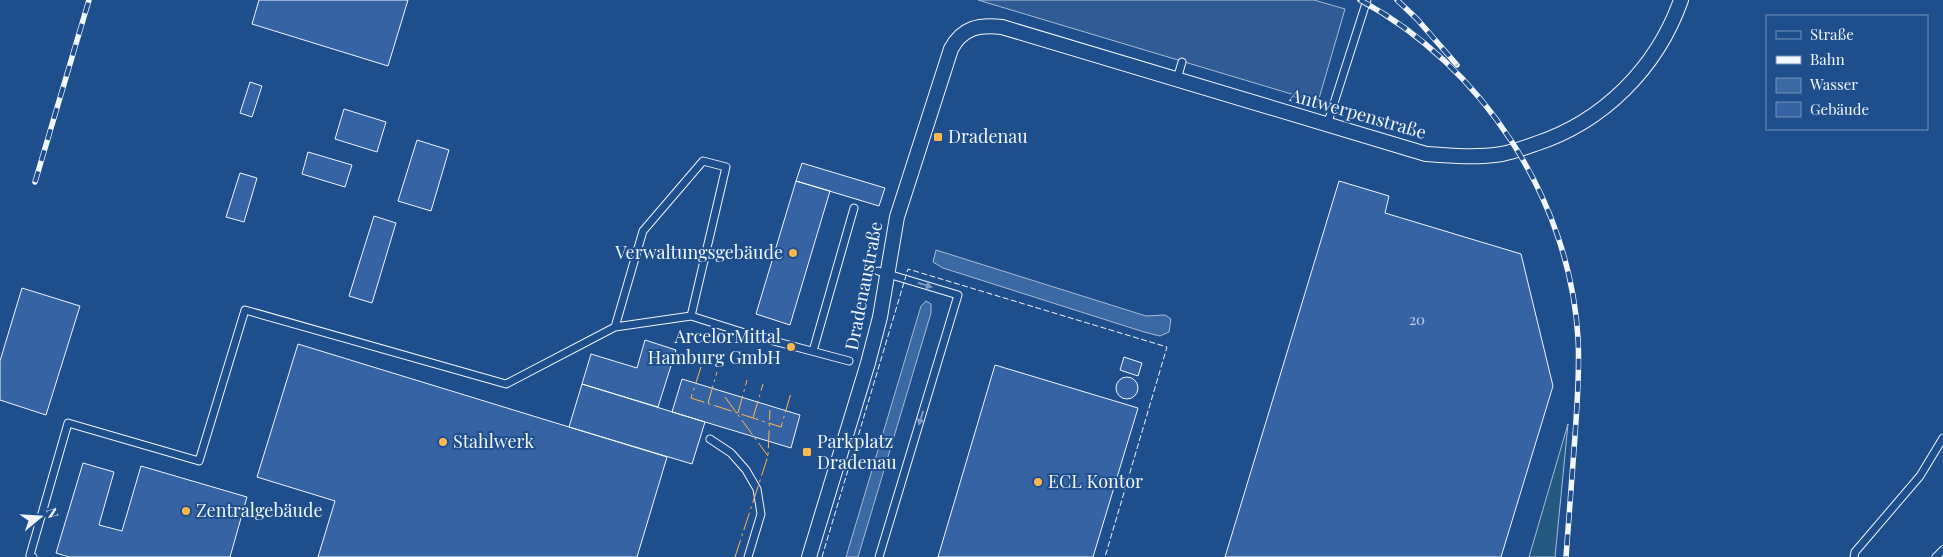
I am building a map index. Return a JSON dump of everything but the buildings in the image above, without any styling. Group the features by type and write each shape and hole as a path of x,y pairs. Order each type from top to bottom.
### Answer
{"street":[{"name":"Antwerpenstraße","path":"969,29 982,26 1002,27 1426,154 1466,157 1502,154 1552,139 1586,122 1615,99 1646,66 1666,37 1681,0"},
{"name":"Dradenaustraße","path":"809,557 868,363 880,317 883,272 897,217 944,68 955,40 969,29"}],"lane":[{"path":"1327,125 1367,0"},
{"path":"1177,80 1182,62"},
{"path":"615,327 643,231 703,161 726,167 692,316"},
{"path":"813,351 854,208"},
{"path":"879,557 958,295 883,272"},
{"path":"33,557 30,554 68,423 199,460 245,310 506,384 615,327 692,316 849,361"},
{"path":"1854,557 1854,552 1920,476 1943,438"},
{"path":"710,440 731,453 746,470 757,489 761,514 748,557"},
{"path":"1936,557 1943,550"}],"shaded area":[{"path":"978,0 1314,0 1345,9 1318,102"},
{"path":"1568,424 1555,557 1529,557"}],"water":[{"path":"936,250 1146,316 1165,315 1171,319 1169,332 1160,336 1144,332 943,268 933,262"},
{"path":"926,301 931,304 931,313 858,557 846,557 921,306"}],"railway":[{"path":"35,182 89,0"},
{"path":"1360,0 1404,28 1444,61 1480,99 1512,142 1538,188 1558,236 1571,287 1579,350 1566,557"},
{"path":"1397,0 1417,19 1457,65"}],"fence":[{"path":"822,557 908,269 1167,347 1105,557"}],"power":[{"path":"701,367 691,398 781,427 791,393"},
{"path":"708,403 717,372"},
{"path":"738,413 747,380"},
{"path":"753,418 763,384"},
{"path":"725,397 768,456"},
{"path":"735,557 768,456 770,410"}],"place":[{"name":"Dradenau","path":"938,137"},
{"name":"Verwaltungsgebäude","path":"793,253"},
{"name":"ArcelorMittal Hamburg GmbH","path":"791,347"},
{"name":"Stahlwerk","path":"443,442"},
{"name":"Parkplatz Dradenau","path":"807,452"},
{"name":"ECL Kontor","path":"1038,482"},
{"name":"Zentralgebäude","path":"186,511"}]}
